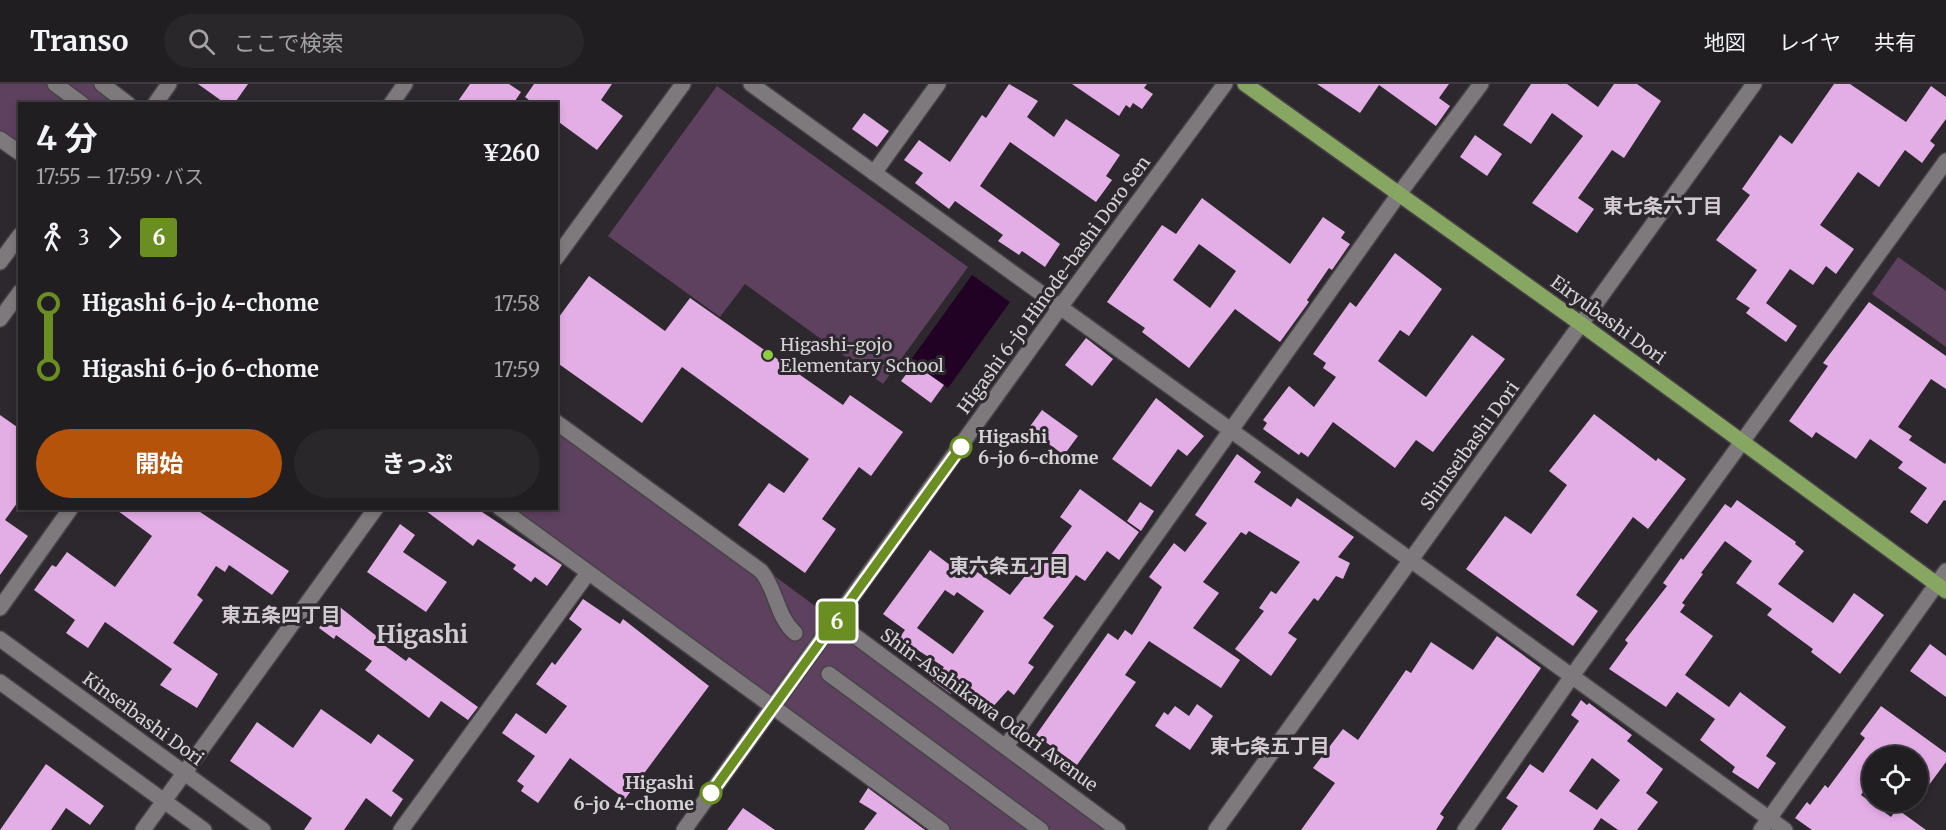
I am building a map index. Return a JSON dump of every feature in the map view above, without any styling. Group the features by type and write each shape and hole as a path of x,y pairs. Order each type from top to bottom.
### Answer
{"main road":[{"name":"Eiryubashi Dori","path":"1245,84 1581,324 1941,587"}],"street":[{"path":"55,84 79,102"},
{"path":"102,84 120,101 128,84"},
{"path":"156,102 169,84"},
{"path":"392,102 405,84"},
{"path":"558,255 683,84"},
{"path":"751,84 1572,676 1765,824 1785,830"},
{"path":"874,172 938,84"},
{"name":"Higashi 6-jo Hinode-bashi Doro Sen","path":"684,830 836,622 1061,306 1225,84"},
{"path":"1006,746 1399,194 1481,84"},
{"name":"Shinseibashi Dori","path":"1216,830 1754,84"},
{"path":"0,139 18,152"},
{"path":"1465,830 1572,676 1946,160"},
{"path":"0,262 18,238"},
{"path":"0,319 18,295"},
{"path":"558,423 761,571 770,583 784,623 795,633"},
{"path":"0,608 70,510"},
{"path":"143,830 375,510"},
{"path":"503,510 942,830"},
{"path":"1765,824 1941,587 1946,571"},
{"path":"401,830 588,573"},
{"name":"Shin-Asahikawa Odori Avenue","path":"836,622 1118,830"},
{"name":"Kinseibashi Dori","path":"0,639 263,830"},
{"path":"829,674 1041,830"},
{"path":"0,682 204,830"}],"shaded area":[{"path":"0,84 101,84 127,102 18,102 18,154 0,140"},
{"path":"717,86 968,267 883,384 745,284 720,317 608,236"},
{"path":"1898,257 1946,291 1946,347 1872,294"},
{"path":"972,275 1010,302 948,388 910,361"},
{"path":"558,416 1118,830 942,830 501,510 558,510"}],"building":[{"path":"198,84 248,84 235,102 223,102"},
{"path":"470,84 509,84 521,92 514,102 457,102"},
{"path":"534,84 612,84 601,100 623,116 597,150 558,121 558,102 531,102 525,97"},
{"path":"1009,84 1038,101 1027,117 1054,137 1066,119 1120,155 1106,176 1112,180 1096,202 1010,142 980,186 1060,244 1045,267 1022,251 1019,255 998,241 1003,235 955,201 949,209 915,183 923,173 904,160 919,140 950,162 982,115 986,118"},
{"path":"1072,84 1147,84 1144,88 1153,94 1142,109 1133,103 1130,108 1126,105 1119,116"},
{"path":"1317,84 1449,84 1439,98 1450,106 1436,126 1379,85 1360,113"},
{"path":"1531,84 1567,84 1598,107 1614,84 1637,84 1661,101 1624,158 1612,150 1578,198 1594,209 1577,233 1532,203 1583,136 1552,113 1531,144 1503,125"},
{"path":"1834,84 1850,84 1906,122 1931,86 1946,97 1946,119 1930,141 1935,145 1922,163 1905,150 1879,187 1858,172 1820,225 1854,249 1836,274 1826,266 1813,285 1790,269 1766,303 1797,326 1786,342 1746,313 1750,308 1736,299 1757,270 1716,240 1750,195 1742,189 1780,135 1792,144"},
{"path":"864,113 889,131 877,147 852,129"},
{"path":"1475,135 1502,154 1487,176 1460,157"},
{"path":"1202,198 1290,264 1323,217 1345,232 1341,238 1350,244 1332,270 1329,268 1307,300 1309,302 1280,342 1235,309 1189,368 1142,332 1145,328 1107,302 1162,225 1176,234","holes":["1199,244 1236,271 1210,308 1173,280"]},
{"path":"1395,253 1442,289 1409,336 1400,330 1378,361 1426,397 1472,335 1505,359 1433,452 1416,440 1395,468 1333,422 1308,457 1301,452 1299,455 1263,429 1267,423 1263,420 1289,386 1314,407 1336,377 1323,368 1326,363 1313,354 1350,302 1356,307"},
{"path":"589,276 665,331 690,298 843,405 850,395 903,432 871,476 859,467 822,519 836,529 805,573 738,525 769,483 784,493 809,459 682,367 642,423 558,363 558,318"},
{"path":"1869,302 1946,356 1946,389 1931,379 1898,427 1912,436 1909,440 1945,464 1946,462 1946,501 1944,500 1927,524 1910,512 1927,488 1898,468 1903,462 1870,439 1856,459 1816,432 1812,438 1789,421 1828,366 1823,363"},
{"path":"1086,338 1113,359 1092,386 1065,365"},
{"path":"914,364 944,385 931,403 901,381"},
{"path":"1156,398 1204,436 1187,456 1178,449 1151,487 1112,459"},
{"path":"1042,410 1078,436 1064,455 1028,429"},
{"path":"1594,414 1656,461 1658,458 1686,479 1648,529 1633,517 1576,595 1598,611 1573,646 1466,569 1505,516 1531,534 1567,485 1549,471"},
{"path":"0,415 18,428 18,502 5,520 28,536 0,575"},
{"path":"1237,454 1261,472 1254,482 1291,507 1297,498 1354,537 1338,557 1350,563 1343,579 1336,576 1318,601 1314,598 1288,633 1297,639 1271,676 1235,649 1264,611 1259,608 1271,591 1276,594 1300,562 1249,531 1246,535 1241,532 1203,582 1219,593 1193,628 1240,660 1221,688 1149,641 1125,675 1136,682 1077,765 1036,735 1108,633 1118,640 1125,630 1132,635 1162,587 1149,577 1174,543 1185,552 1207,523 1195,515"},
{"path":"1080,489 1139,532 1119,560 1107,551 1085,581 1076,575 1043,618 1054,626 1028,663 1034,667 1014,695 1008,690 990,710 957,686 951,694 933,681 944,667 899,638 905,630 883,614 930,550 950,565 956,557 1010,595 1036,562 1042,567 1072,526 1060,517","holes":["945,590 954,596 957,592 984,611 953,654 917,628"]},
{"path":"1737,500 1796,542 1795,544 1804,551 1778,584 1833,623 1854,593 1884,615 1840,674 1811,652 1813,649 1767,615 1772,609 1736,583 1752,561 1725,541 1701,573 1703,574 1682,603 1685,605 1680,612 1713,636 1685,675 1729,707 1740,692 1786,727 1766,756 1776,763 1758,789 1732,772 1735,767 1700,740 1715,719 1677,692 1666,707 1609,669 1628,643 1625,640 1667,586 1663,583 1681,558 1683,560 1725,504 1731,508"},
{"path":"1140,502 1154,511 1141,531 1127,521"},
{"path":"117,510 197,510 289,571 272,595 229,565 225,572 216,566 197,595 203,600 173,643 218,674 197,708 160,685 172,669 105,622 88,648 66,633 75,620 34,590 52,565 56,567 67,552 115,587 152,536"},
{"path":"425,510 479,510 562,565 547,586 535,577 531,582 513,569 516,565 478,539 473,546"},
{"path":"400,524 415,535 403,552 447,582 426,612 367,572"},
{"path":"583,599 620,624 623,619 709,686 625,799 570,758 538,803 521,791 524,786 517,781 535,756 502,733 516,713 546,734 567,706 536,684 552,662 555,665 582,629 569,619"},
{"path":"336,604 379,638 377,640 406,661 409,657 478,707 468,720 441,701 429,718 365,670 372,661 336,635 334,639 319,628"},
{"path":"1497,636 1541,668 1440,814 1444,817 1436,830 1301,830 1335,783 1313,768 1343,729 1358,740 1406,670 1411,673 1431,642 1473,670"},
{"path":"1930,644 1946,656 1946,697 1910,671"},
{"path":"1581,700 1587,705 1589,703 1632,735 1627,741 1663,769 1646,793 1658,802 1637,830 1618,830 1601,818 1593,830 1501,830 1518,806 1506,798 1530,764 1543,773 1579,721 1571,715","holes":["1592,758 1620,780 1597,810 1569,791"]},
{"path":"1197,704 1213,716 1190,750 1155,726 1164,712 1168,715 1175,706 1189,716"},
{"path":"1881,706 1946,753 1946,762 1928,786 1928,746 1862,746 1862,812 1884,812 1891,817 1895,812 1901,812 1926,830 1812,830 1795,818 1807,802 1810,805 1825,785 1828,788 1865,738 1860,734"},
{"path":"321,709 371,744 378,734 414,760 392,791 403,799 391,817 366,798 344,830 304,830 312,818 230,761 257,722 293,748"},
{"path":"46,764 104,806 90,825 66,808 51,830 0,830"},
{"path":"868,788 925,830 864,830 877,813 859,802"},
{"path":"743,808 775,830 727,830"}],"bus line":[{"name":"6","path":"711,793 961,447"}],"place":[{"name":"Higashi-gojo Elementary School","path":"768,355"},
{"name":"Higashi 6-jo 6-chome","path":"961,447"},
{"name":"Higashi 6-jo 4-chome","path":"711,793"}],"district":[{"name":"東七条六丁目","path":"1663,206"},
{"name":"東六条五丁目","path":"1009,566"},
{"name":"東五条四丁目","path":"281,615"},
{"name":"Higashi","path":"422,635"},
{"name":"東七条五丁目","path":"1270,746"}]}
